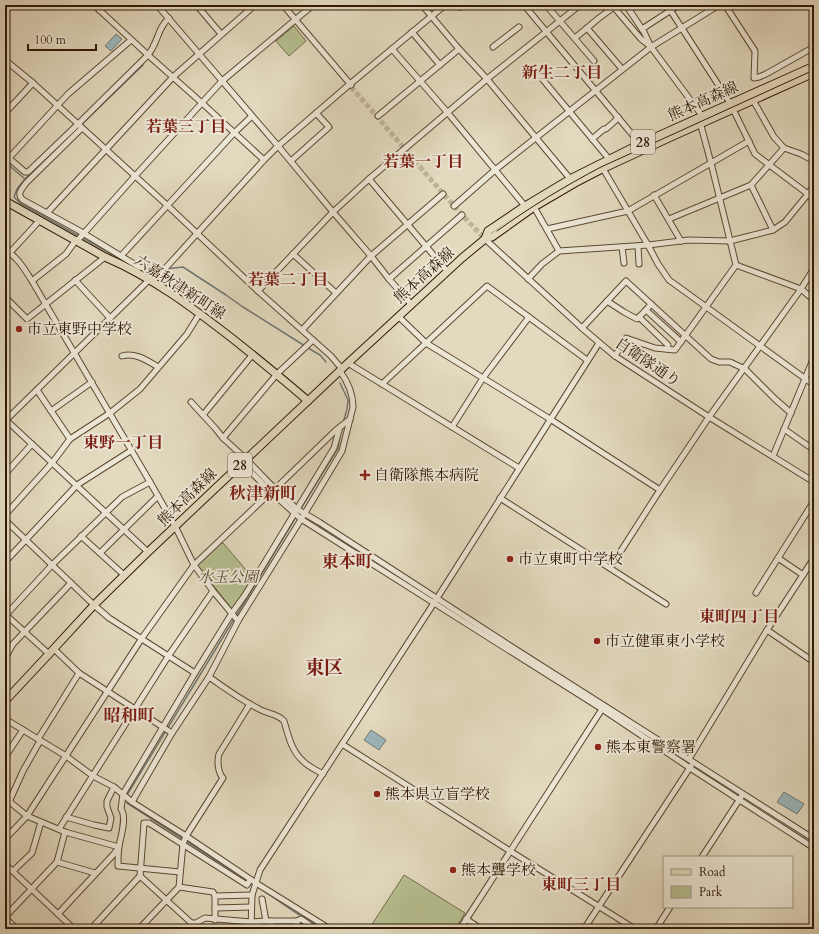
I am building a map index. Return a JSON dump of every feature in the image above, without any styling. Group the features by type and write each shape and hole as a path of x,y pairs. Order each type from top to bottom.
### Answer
{"main road":[{"name":"熊本高森線","path":"485,239 488,232 525,206 572,181 814,66"},
{"name":"熊本高森線","path":"731,106 753,100 814,73"},
{"name":"熊本高森線","path":"601,166 609,159 643,146"},
{"name":"熊本高森線","path":"5,701 94,605 124,575 411,304 485,239 492,237 572,181"},
{"name":"六嘉秋津新町線","path":"5,201 40,220 80,238 105,257 116,261 150,279 200,313 308,400"}],"street":[{"path":"94,5 264,160"},
{"path":"99,10 105,5"},
{"path":"157,5 411,304"},
{"path":"202,5 199,8 221,34"},
{"path":"47,213 173,77 255,5"},
{"path":"283,5 351,85"},
{"path":"32,281 66,254 222,81 313,5"},
{"path":"422,5 459,49 487,79 572,181"},
{"path":"148,552 5,420 150,279 163,271 278,146 445,5"},
{"path":"524,5 643,146"},
{"path":"546,5 594,61"},
{"path":"258,291 333,212 369,179 487,79 580,5"},
{"path":"616,356 626,338 656,348 675,350 736,265 711,163 702,119 651,47 642,29 626,5"},
{"path":"667,5 731,106 755,154 814,200"},
{"path":"642,29 679,5"},
{"path":"454,206 495,170 651,47 719,5"},
{"path":"725,5 755,51 754,78 766,74 814,47"},
{"path":"574,38 613,6 641,39 651,47"},
{"path":"80,238 78,230 20,198 19,194 26,183 148,55 161,28 168,18"},
{"path":"493,47 519,27"},
{"path":"587,28 622,69"},
{"path":"412,32 440,65"},
{"path":"80,126 28,172 7,157 68,94 132,40"},
{"path":"392,49 448,112 525,206 534,207 559,251"},
{"path":"378,116 459,49"},
{"path":"5,60 80,126 258,291 331,356 341,370 352,396 353,407 348,420 342,451 245,595 209,677 167,730 123,794 121,809 123,811 123,826 119,847 118,866 180,872"},
{"path":"534,69 568,112 609,159"},
{"path":"5,113 33,84"},
{"path":"753,100 774,137 784,148 801,154 814,161"},
{"path":"290,161 329,127 316,113"},
{"path":"121,256 234,133 252,116"},
{"path":"592,139 606,129 618,117"},
{"path":"547,229 628,211 749,141"},
{"path":"669,219 751,185 784,148"},
{"path":"601,166 658,264 669,280 814,385"},
{"path":"369,179 447,272"},
{"path":"751,185 773,230"},
{"path":"528,279 542,264 559,251 638,246 690,240 730,241 773,230 785,222 814,185"},
{"path":"302,330 371,256 444,194"},
{"path":"654,195 681,241"},
{"path":"389,279 462,215"},
{"path":"5,258 7,251 40,220"},
{"path":"80,238 121,256 139,267 158,267 163,271"},
{"name":"自衛隊通り","path":"485,239 582,328 616,356 709,417 814,482"},
{"path":"638,246 639,264"},
{"path":"622,247 624,263"},
{"path":"7,251 17,259 46,303 175,526 194,565 235,617"},
{"path":"293,254 336,293"},
{"path":"5,297 27,319 105,257"},
{"path":"736,265 801,290 814,300"},
{"path":"610,568 709,417 801,290 814,268"},
{"path":"75,280 110,318"},
{"path":"582,328 626,281 711,359 719,362 730,362 745,369 791,413"},
{"path":"382,384 487,286 587,360"},
{"path":"607,301 637,319 651,304"},
{"path":"646,310 681,342"},
{"path":"5,515 52,463 70,439 110,413 140,389 187,334 200,313"},
{"path":"398,316 426,343 550,419 660,490"},
{"path":"452,427 483,378 529,317"},
{"path":"639,317 668,345 667,349"},
{"path":"223,438 277,374 313,340"},
{"path":"251,929 252,895 260,870 435,601 599,343"},
{"path":"122,356 127,354 138,357 158,367"},
{"path":"203,415 252,354"},
{"path":"773,456 814,357"},
{"path":"348,363 519,468"},
{"path":"51,411 92,382"},
{"path":"37,390 70,439"},
{"path":"191,402 216,428 244,461 300,514 319,522 435,601 603,707 691,760 814,839"},
{"path":"5,839 27,816 142,638 194,565 348,420"},
{"path":"132,802 195,673 235,617 300,514 334,448 340,427"},
{"path":"784,430 814,450"},
{"path":"5,474 32,444"},
{"path":"5,562 77,485 132,450"},
{"path":"150,482 122,497 105,512 5,615 24,632 79,673 167,730"},
{"path":"100,553 158,496"},
{"path":"500,498 666,604"},
{"path":"756,593 814,501"},
{"path":"5,520 109,618 195,673"},
{"path":"81,536 124,575"},
{"path":"778,558 803,575"},
{"path":"584,929 690,768 691,760 767,630 814,558"},
{"path":"5,658 13,644 71,583"},
{"path":"59,829 134,708 213,591"},
{"path":"767,630 814,662"},
{"path":"79,673 39,740 24,771 7,800 27,816 41,822 65,832 119,847"},
{"path":"209,677 259,710 282,719 296,753 302,761 323,774"},
{"path":"139,929 179,887 183,844 186,836 223,778 220,775 218,762 219,754 250,704"},
{"path":"603,707 690,768 814,848"},
{"path":"460,929 603,707"},
{"path":"5,719 66,756 93,776 114,787 132,802 186,836 256,884 330,929"},
{"path":"5,757 23,730"},
{"path":"342,744 635,929"},
{"path":"66,817 109,828 111,818 107,807 107,801 114,787"},
{"path":"703,856 743,794"},
{"path":"13,871 32,853 41,822"},
{"path":"91,929 140,876 144,823 149,823 246,885 250,880"},
{"path":"17,929 5,918 57,862 65,832"},
{"path":"58,914 119,847"},
{"path":"57,862 95,873"},
{"path":"5,864 74,929"},
{"path":"140,876 193,926 205,918 214,920 251,922 297,921 301,919 316,929"},
{"path":"179,887 213,892 215,896 214,920"},
{"path":"215,896 252,895"},
{"path":"262,899 270,929"},
{"path":"215,908 251,907"},
{"path":"656,929 669,908"},
{"path":"466,919 481,929"},
{"path":"297,921 298,929"}],"green space":[{"path":"294,26 306,41 289,56 276,41"},
{"name":"水玉公園","path":"223,543 253,578 233,609 198,566 220,544"},
{"path":"404,875 465,913 455,929 369,929"}],"water":[{"path":"116,34 122,39 111,51 105,46"},
{"path":"371,730 386,740 379,750 364,740"},
{"path":"784,792 804,804 797,814 777,802"}],"waterway":[{"path":"81,125 143,65"},
{"path":"78,127 25,179 17,189 14,197 20,203 124,261"},
{"path":"5,162 25,179"},
{"path":"166,269 183,267 305,346"},
{"path":"139,269 145,272 159,270"},
{"path":"308,348 320,355 326,362"},
{"path":"340,383 348,400 343,423"},
{"path":"300,510 338,448 341,431"},
{"path":"236,616 296,517"},
{"path":"127,795 234,619"},
{"path":"127,799 127,803 183,839"},
{"path":"186,841 249,881"},
{"path":"264,891 302,917"}],"tunnel":[{"path":"351,87 485,239"}],"tram line":[{"path":"497,231 548,197 601,167 814,70"}],"place":[{"name":"市立東野中学校","path":"19,329"},
{"name":"自衛隊熊本病院","path":"365,475"},
{"name":"市立東町中学校","path":"510,559"},
{"name":"市立健軍東小学校","path":"597,641"},
{"name":"熊本東警察署","path":"598,747"},
{"name":"熊本県立盲学校","path":"377,794"},
{"name":"熊本聾学校","path":"453,870"}],"district":[{"name":"新生二丁目","path":"562,73"},
{"name":"若葉三丁目","path":"186,127"},
{"name":"若葉一丁目","path":"423,162"},
{"name":"若葉二丁目","path":"288,280"},
{"name":"東野一丁目","path":"123,443"},
{"name":"秋津新町","path":"263,493"},
{"name":"東本町","path":"347,561"},
{"name":"東町四丁目","path":"739,617"},
{"name":"東区","path":"324,668"},
{"name":"昭和町","path":"129,715"},
{"name":"東町三丁目","path":"581,885"}]}
